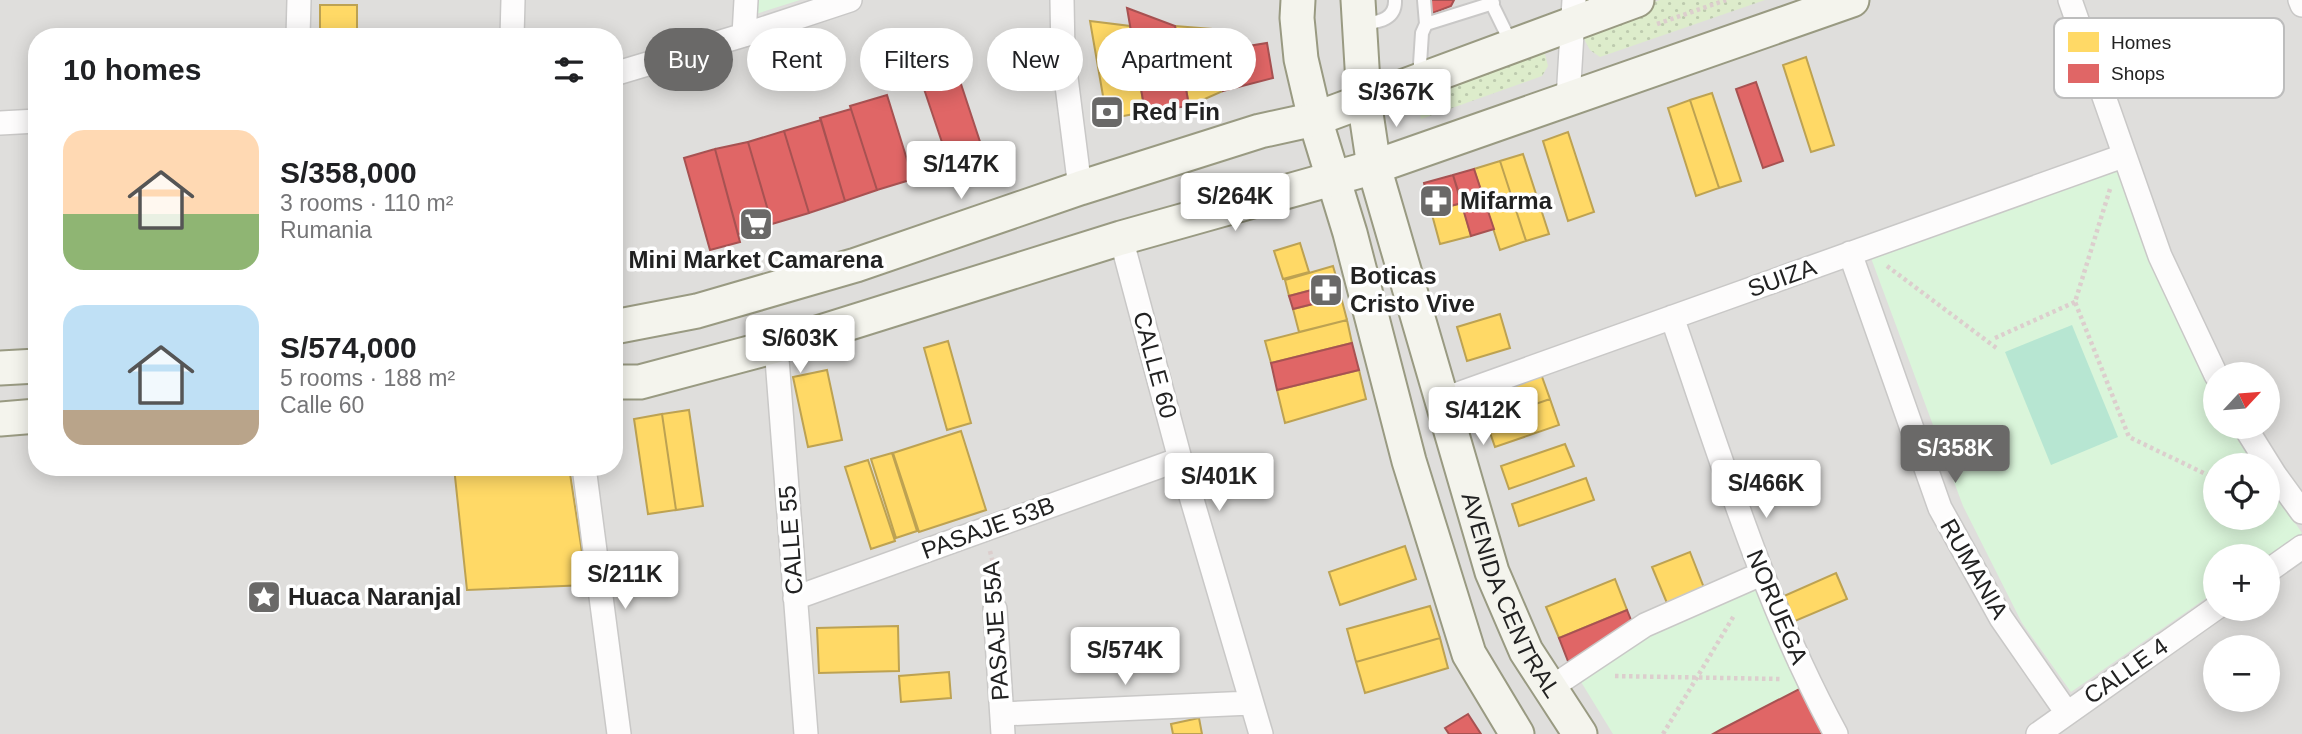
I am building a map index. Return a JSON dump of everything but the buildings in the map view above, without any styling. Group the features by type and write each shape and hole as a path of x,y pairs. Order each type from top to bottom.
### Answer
{"main road":[{"name":"AVENIDA CENTRAL","path":"1298,0 1301,59 1315,119 1334,177 1409,461 1469,654 1517,734"},
{"path":"623,325 697,312 856,265 1080,188 1260,131 1315,119 1513,46 1573,12 1637,0"},
{"path":"623,382 640,382 776,346 1121,238 1374,167 1852,0"},
{"name":"AVENIDA CENTRAL","path":"1359,12 1364,100 1374,167 1492,572 1526,651 1580,734"},
{"path":"0,368 28,366"},
{"path":"0,419 28,417"}],"street":[{"path":"298,28 299,0"},
{"path":"512,28 513,0"},
{"path":"744,35 746,0"},
{"path":"623,71 850,0"},
{"path":"1062,0 1063,54 1080,188"},
{"path":"2070,0 2076,18"},
{"path":"2300,0 2302,5"},
{"path":"1568,99 1573,12"},
{"path":"2103,98 2160,256 2210,362"},
{"path":"0,123 28,121"},
{"name":"SUIZA","path":"1441,400 2123,156"},
{"name":"CALLE 60","path":"1121,238 1180,459 1261,734"},
{"name":"RUMANIA","path":"1850,253 1940,508 2001,618 2067,713"},
{"name":"NORUEGA","path":"1672,317 1761,574 1813,691 1836,734"},
{"name":"CALLE 55","path":"776,346 806,734"},
{"path":"2252,439 2302,512"},
{"name":"PASAJE 53B","path":"795,598 1180,459"},
{"path":"585,476 619,734"},
{"path":"2280,562 2302,547"},
{"path":"1549,689 1645,625 1761,574"},
{"name":"PASAJE 55A","path":"995,609 1002,724"},
{"name":"CALLE 4","path":"2038,734 2203,617"},
{"path":"1002,724 1251,703"}],"lane":[{"path":"1359,12 1380,21 1390,16 1395,8 1395,0"},
{"path":"1419,81 1422,33 1426,24 1424,0"},
{"path":"1426,24 1491,1 1513,46"}],"path":[{"path":"2111,188 2075,302 2129,437 2203,473"},
{"path":"1878,259 1999,350"},
{"path":"1995,338 2075,302"},
{"name":"PASAJE 55A","path":"980,531 990,550 994,566 995,609"},
{"path":"1663,734 1736,611"},
{"path":"1609,676 1790,679"}],"shaded area":[{"path":"0,0 2302,0 2302,734 0,734"}],"green space":[{"path":"756,0 800,0 756,14"},
{"path":"1660,0 1765,0 1600,57 1590,50 1584,39 1587,26"},
{"path":"1538,47 1545,54 1548,66 1542,76 1421,119 1414,87"},
{"path":"2118,169 2145,250 2203,371 2203,439 2241,439 2249,453 2203,453 2203,530 2280,530 2280,501 2302,533 2280,548 2280,544 2203,544 2203,600 2071,692 2022,623 1963,506 1871,258"},
{"path":"2072,325 2118,437 2051,465 2005,352"},
{"path":"1758,583 1807,685 1713,734 1613,734 1578,677 1671,623"}],"place":[{"name":"Red Fin","path":"1107,112"},
{"name":"Mifarma","path":"1436,201"},
{"name":"Mini Market Camarena","path":"756,224"},
{"name":"Boticas Cristo Vive","path":"1326,290"},
{"name":"Huaca Naranjal","path":"264,597"}]}
